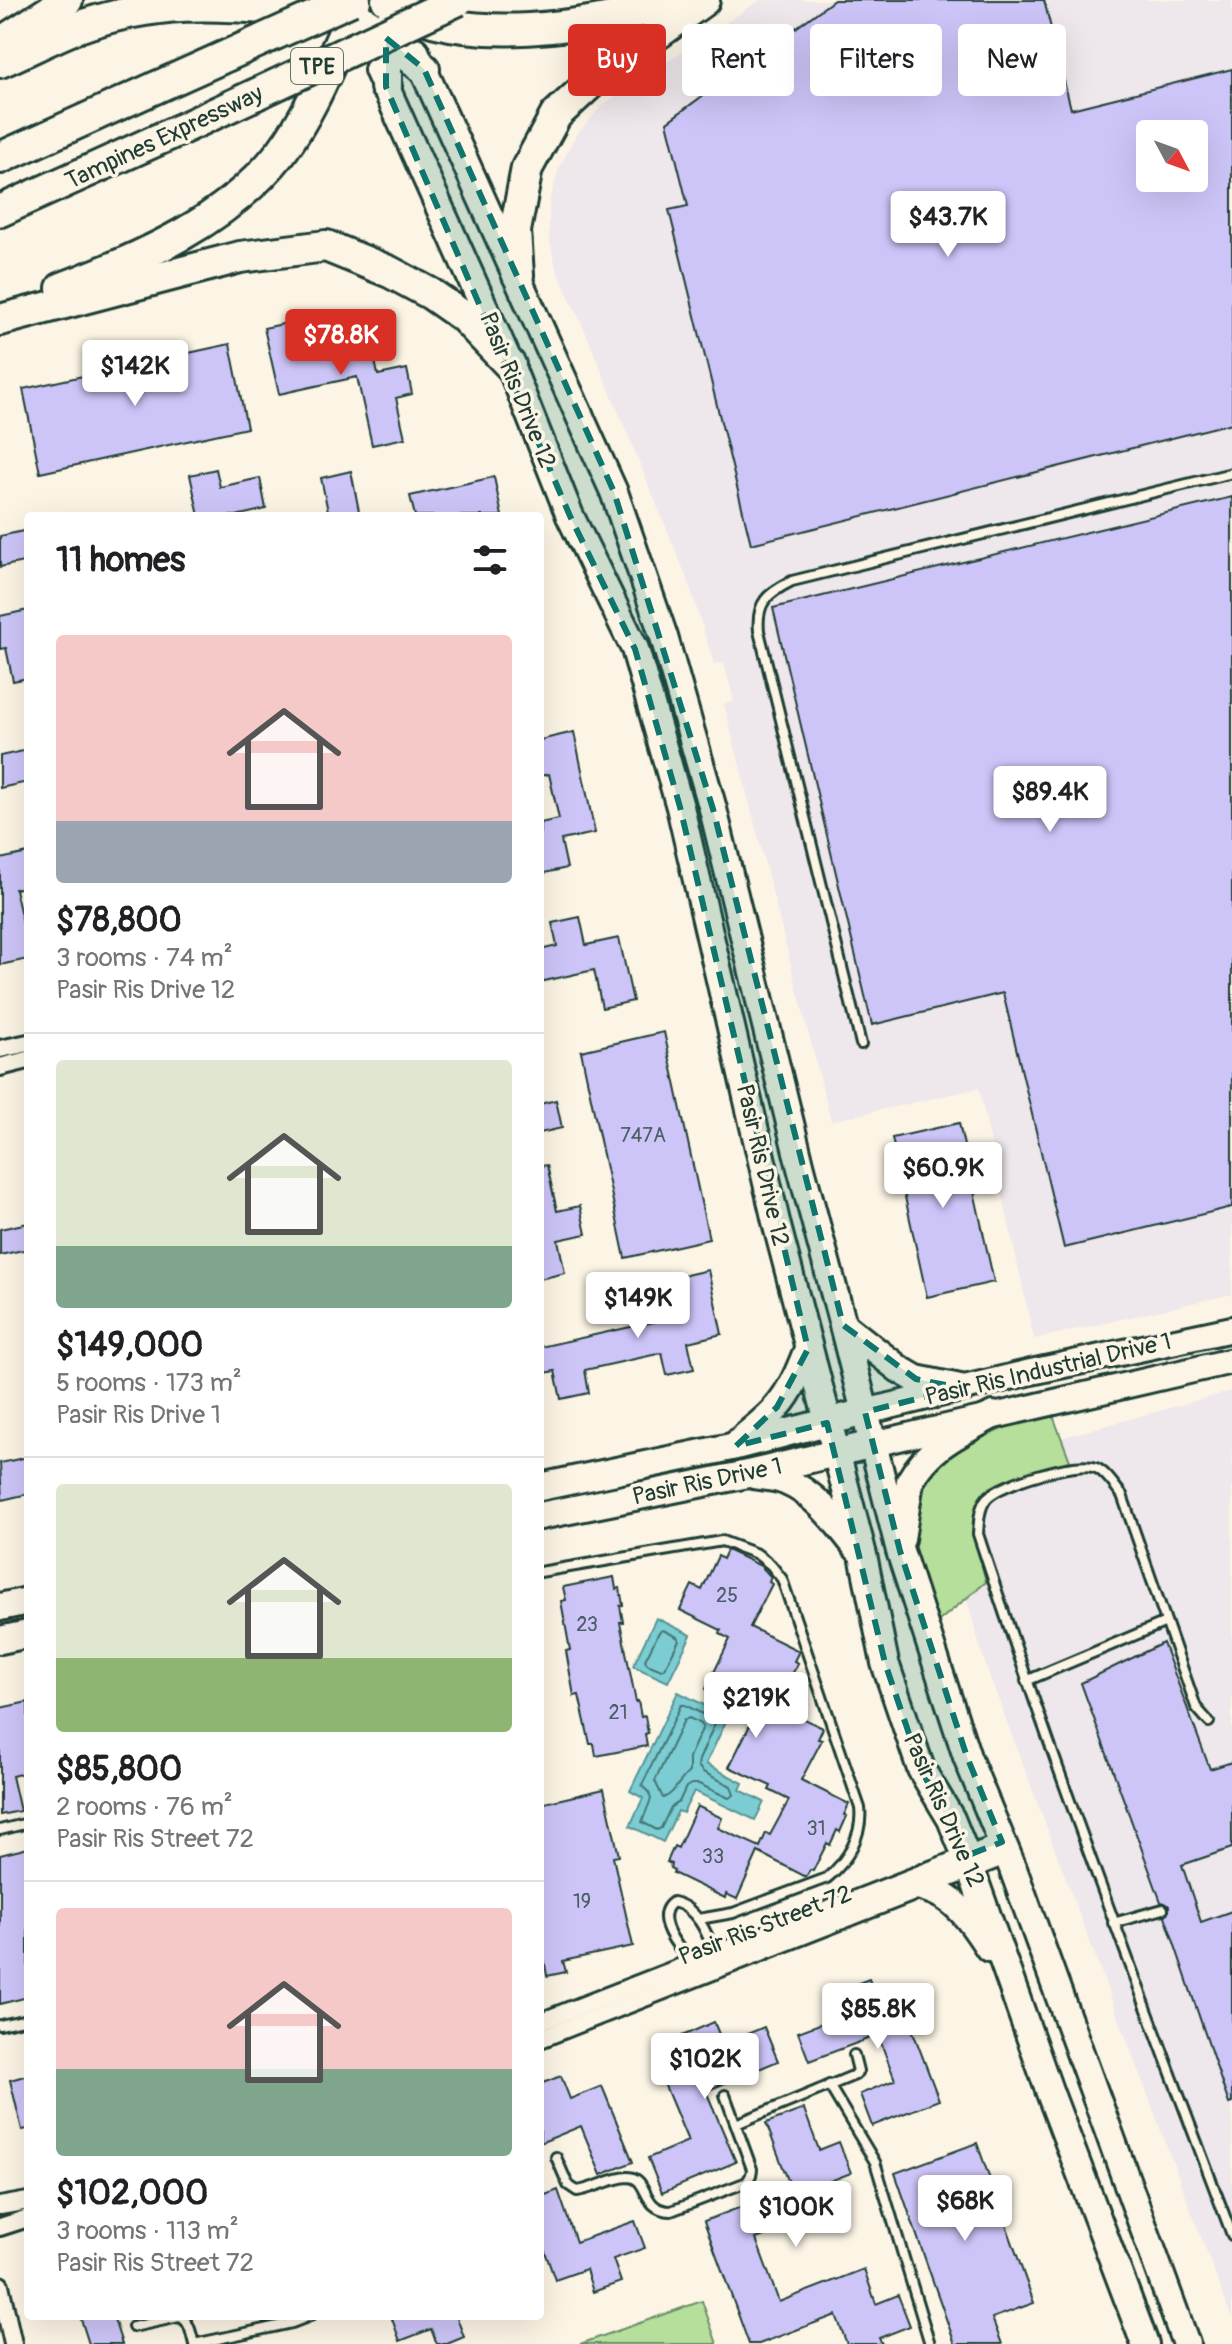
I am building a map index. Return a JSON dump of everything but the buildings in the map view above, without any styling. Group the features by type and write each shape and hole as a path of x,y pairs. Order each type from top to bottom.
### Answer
{"highway":[{"path":"0,43 67,0"},
{"name":"Tampines Expressway","path":"0,211 458,0"},
{"path":"386,87 390,1 424,18 470,28 549,28 612,19 676,0"},
{"path":"518,275 515,231 527,168 556,115 595,79 704,0"},
{"path":"0,62 77,28 130,12 186,4 258,6 296,12 351,4"},
{"path":"351,4 424,69"},
{"path":"0,311 150,251 214,214 256,182 284,148 306,111 351,4"},
{"name":"Tampines Expressway","path":"0,158 351,4"},
{"path":"0,320 240,257 326,246 390,272 431,294 464,317 510,365"}],"main road":[{"name":"Pasir Ris Drive 12","path":"390,1 518,275 614,492 664,637 713,809 801,1168 900,1551 967,1757 1005,1849 1186,2344"},
{"name":"Pasir Ris Drive 12","path":"351,4 510,365 570,516 635,649 680,807 777,1226 863,1555 885,1663 921,1769 951,1819 969,1863 1050,2093 1145,2344"},
{"path":"843,1325 916,1379 960,1388"},
{"name":"Pasir Ris Industrial Drive 1","path":"865,1412 960,1388 1232,1329"},
{"path":"736,1446 777,1407 796,1380 808,1349"},
{"name":"Pasir Ris Industrial Drive 1","path":"873,1444 1232,1361"},
{"name":"Pasir Ris Drive 1","path":"544,1486 736,1446 865,1412"},
{"path":"900,1551 910,1481 915,1473 935,1447 993,1415"},
{"name":"Pasir Ris Drive 1","path":"544,1515 748,1474 873,1444"},
{"path":"748,1474 784,1480 806,1493 863,1555"},
{"path":"0,1607 24,1602"},
{"path":"0,1640 24,1635"},
{"path":"924,1888 948,1898 968,1916 1011,1981"}],"street":[{"path":"0,1049 24,1044"},
{"path":"0,1067 24,1061"},
{"name":"Pasir Ris Street 72","path":"544,2037 718,1961 1005,1849"},
{"name":"Pasir Ris Street 72","path":"718,1961 924,1888 969,1863"},
{"name":"Pasir Ris Street 72","path":"544,2021 696,1970"},
{"path":"0,2206 24,2202"},
{"path":"0,2227 24,2219"},
{"path":"0,2285 13,2344"}],"lane":[{"path":"861,1044 759,631 757,616 763,602 774,590 792,581 1232,473"},
{"path":"1209,1722 1196,1707 1122,1495 1097,1468 1080,1465 1036,1477 1001,1489 986,1499 979,1516 978,1534 1026,1681 1113,1923 1232,2235"},
{"path":"544,1571 722,1541 757,1554 782,1579 860,1808 859,1831 846,1858 827,1878 733,1913 699,1919"},
{"path":"1026,1681 1166,1622"},
{"path":"0,1830 24,1824"},
{"path":"696,1970 666,1925 663,1915 665,1908 673,1902 681,1904 699,1919 718,1961"},
{"path":"1113,1923 1163,1909"},
{"path":"0,2025 24,2020"},
{"path":"736,2124 855,2075 858,2071 854,2055"},
{"path":"829,2085 875,2162 930,2344"},
{"path":"556,2157 568,2185 577,2191 626,2177 642,2185 654,2207 671,2211 747,2182 751,2175 752,2169 725,2095"},
{"path":"133,2327 165,2320"},
{"path":"186,2320 194,2344 300,2320"},
{"path":"270,2320 272,2327"}],"highlighted area":[{"path":"386,38 424,69 614,492 713,809 843,1325 916,1379 960,1388 865,1412 900,1551 967,1757 1002,1842 966,1856 921,1769 885,1663 827,1423 736,1446 777,1407 808,1349 680,807 635,649 570,516 386,87"}],"shaded area":[{"path":"760,0 1232,0 1232,1294 1034,1339 979,1088 831,1121 724,704 734,701 724,663 714,664 687,578 586,333 557,271 549,237 549,203 559,168 576,135 604,104 616,96 666,96 666,63 682,52 682,96 794,96 794,24 724,24"},
{"path":"1232,1391 1232,2319 985,1664 946,1525 987,1458"}],"green space":[{"path":"1052,1413 1070,1461 1009,1482 983,1500 975,1512 973,1527 986,1582 934,1625 906,1543 914,1488 939,1457 1009,1426"},
{"path":"702,2301 717,2344 580,2344"}],"water":[{"path":"656,1618 691,1635 668,1682 633,1666"},
{"path":"678,1692 728,1717 706,1764 743,1783 740,1790 764,1802 755,1820 694,1791 683,1813 678,1811 663,1842 630,1826 643,1798 630,1791"}]}
